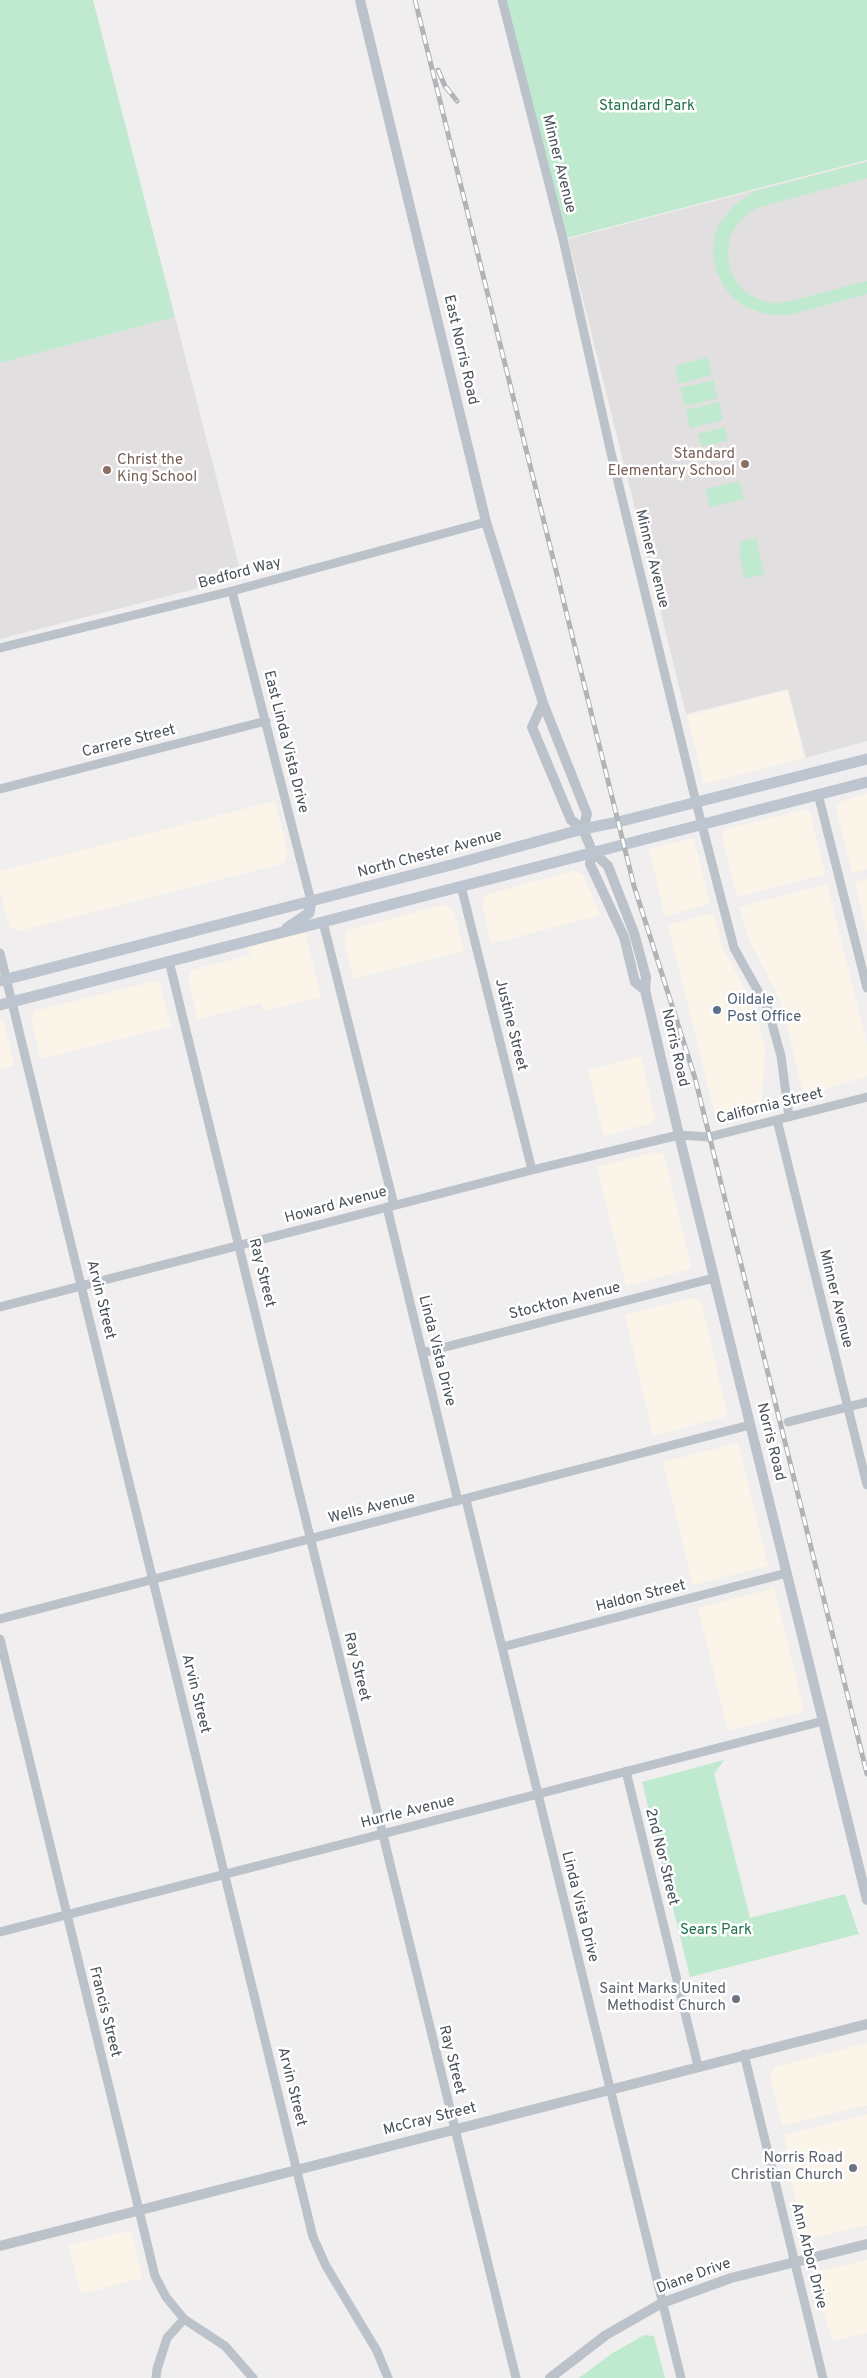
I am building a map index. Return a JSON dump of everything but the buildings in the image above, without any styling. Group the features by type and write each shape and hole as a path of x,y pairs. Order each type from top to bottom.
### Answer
{"main road":[{"name":"North Chester Avenue","path":"3,981 311,902 583,829 867,758"},
{"path":"6,1003 592,851 867,782"},
{"path":"279,933 310,913 311,902"}],"street":[{"name":"East Norris Road","path":"360,0 486,522 544,703 587,814 583,829"},
{"name":"Minner Avenue","path":"502,0 563,239 611,453 696,802 734,948 768,1009 780,1056 789,1117"},
{"name":"Bedford Way","path":"0,648 232,590 486,522"},
{"name":"East Linda Vista Drive","path":"232,590 311,902"},
{"name":"East Norris Road","path":"544,703 532,727 571,820 583,829 592,851"},
{"name":"Carrere Street","path":"0,789 266,721"},
{"path":"818,794 867,988"},
{"name":"Norris Road","path":"592,851 590,864 624,937 635,982 645,990"},
{"name":"Norris Road","path":"592,851 608,866 634,933 646,977 645,990 679,1135 867,1900"},
{"name":"Justine Street","path":"461,886 532,1170"},
{"name":"Linda Vista Drive","path":"323,922 390,1206 422,1353 502,1647 681,2378"},
{"name":"Arvin Street","path":"0,952 6,1003 82,1286 224,1875 314,2237 321,2255 377,2351 388,2378"},
{"name":"Ray Street","path":"169,962 240,1245 516,2378"},
{"name":"California Street","path":"679,1135 710,1137 867,1097"},
{"name":"Minner Avenue","path":"777,1120 867,1485"},
{"name":"Howard Avenue","path":"0,1307 532,1170 679,1135"},
{"name":"Stockton Avenue","path":"422,1353 714,1278"},
{"path":"788,1422 867,1402"},
{"name":"Wells Avenue","path":"0,1619 750,1425"},
{"name":"Haldon Street","path":"502,1647 787,1573"},
{"name":"Francis Street","path":"0,1639 155,2276 166,2297 184,2319 225,2346 253,2378"},
{"name":"Hurrle Avenue","path":"0,1932 823,1721"},
{"name":"2nd Nor Street","path":"626,1772 698,2066"},
{"name":"McCray Street","path":"0,2246 867,2024"},
{"name":"Ann Arbor Drive","path":"744,2054 824,2378"},
{"name":"Diane Drive","path":"550,2378 606,2335 662,2303 731,2278 867,2244"},
{"path":"156,2378 157,2369 168,2338 184,2319"}],"shaded area":[{"name":"Standard Elementary School","path":"867,161 867,741 806,758 788,689 686,714 568,239"},
{"name":"Christ the King School","path":"175,317 242,577 0,639 0,363"},
{"path":"787,690 804,758 704,784 687,716"},
{"path":"867,793 867,869 852,873 836,808 837,803"},
{"path":"275,801 288,853 285,863 20,931 10,928 0,891 0,871"},
{"path":"807,810 810,814 825,874 737,897 722,838 723,832 727,829"},
{"path":"694,838 710,904 665,916 649,849"},
{"path":"573,871 583,875 600,915 491,944 482,904 485,895"},
{"path":"867,879 867,932 855,882"},
{"path":"827,884 867,1045 867,1076 804,1096 781,1002 748,937 739,907"},
{"path":"443,905 453,908 464,951 353,979 344,940 347,930"},
{"path":"713,913 723,948 753,1004 765,1048 762,1102 760,1107 716,1119 668,925"},
{"path":"304,929 321,997 264,1011 261,1003 198,1019 188,980 192,970 250,955 247,943"},
{"path":"155,981 160,984 171,1026 41,1059 31,1020 35,1011"},
{"path":"3,1018 14,1065 0,1069 0,1019"},
{"path":"641,1056 655,1119 652,1123 604,1136 588,1070"},
{"path":"655,1152 664,1155 691,1266 687,1270 626,1286 597,1167"},
{"path":"691,1298 701,1301 727,1413 724,1417 653,1436 625,1315"},
{"path":"738,1443 768,1566 693,1585 663,1462"},
{"path":"774,1588 804,1711 728,1731 698,1608"},
{"path":"867,2043 867,2105 782,2126 770,2077 774,2067"},
{"path":"867,2114 867,2225 802,2241 784,2135"},
{"path":"131,2230 142,2278 81,2294 69,2246"},
{"path":"867,2260 867,2333 833,2341 810,2273"}],"green space":[{"path":"0,0 93,0 175,317 0,363"},
{"name":"Standard Park","path":"501,0 867,0 867,160 567,238"},
{"path":"867,162 867,178 763,206 749,212 738,223 730,237 728,251 729,267 736,281 746,293 760,300 774,303 787,302 867,281 867,294 789,315 773,315 759,312 745,306 732,297 716,271 713,255 714,240 718,226 734,205 756,191"},
{"path":"708,357 712,375 679,384 675,366"},
{"path":"713,380 718,398 685,406 680,388"},
{"path":"719,402 723,420 690,428 686,410"},
{"path":"725,427 728,440 702,447 698,434"},
{"path":"739,481 744,499 710,507 706,489"},
{"path":"756,538 764,574 745,579 739,554 742,541"},
{"name":"Sears Park","path":"724,1760 714,1774 750,1918 845,1894 859,1934 690,1977 642,1782"},
{"path":"644,2335 654,2336 665,2378 579,2378 611,2354"}],"railway":[{"path":"415,0 634,886 695,1078 867,1774"},
{"path":"438,70 445,86 457,101"}],"place":[{"name":"Standard Elementary School","path":"745,464"},
{"name":"Christ the King School","path":"107,470"},
{"name":"Oildale Post Office","path":"717,1010"},
{"name":"Saint Marks United Methodist Church","path":"736,1999"},
{"name":"Norris Road Christian Church","path":"853,2168"}]}
